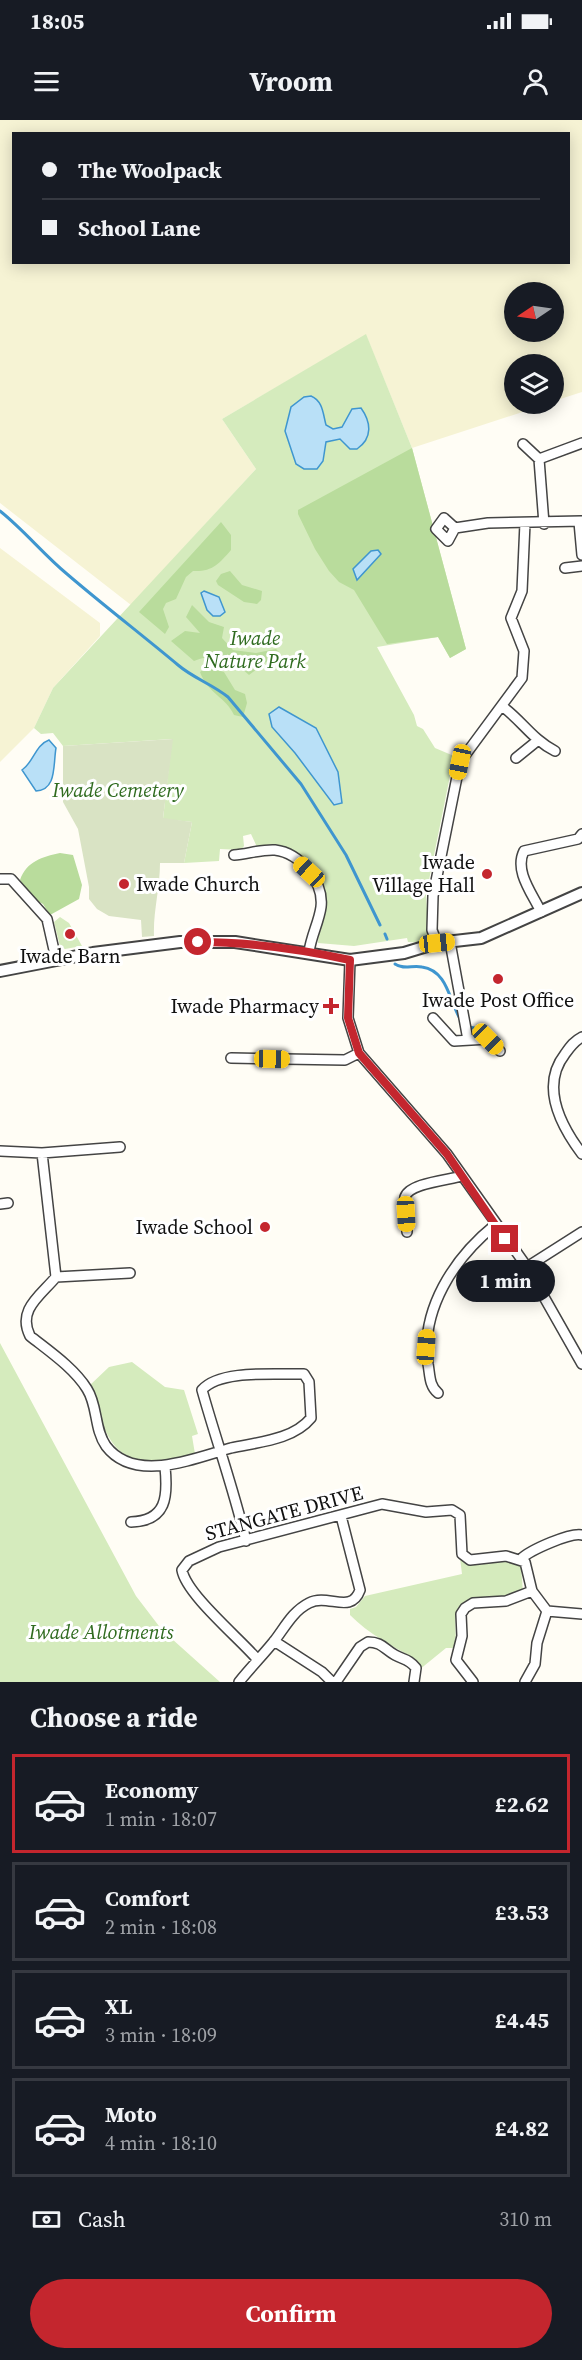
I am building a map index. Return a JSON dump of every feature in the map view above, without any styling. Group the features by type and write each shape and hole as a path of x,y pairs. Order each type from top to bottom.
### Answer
{"street":[{"path":"539,459 582,443"},
{"path":"523,444 539,459 544,524"},
{"path":"455,528 488,523 544,524 580,521 582,555"},
{"path":"437,943 432,930 433,896 460,762 467,750 503,707 522,678 524,669 524,651 513,622 513,612 522,591 525,523"},
{"path":"565,568 582,566"},
{"path":"503,707 522,720 537,741 555,751"},
{"path":"516,758 537,741"},
{"path":"541,912 521,870 519,861 524,851 578,839 582,834"},
{"path":"234,855 274,850 290,854 316,880 320,889 321,907 309,952"},
{"path":"0,879 10,879 47,919 56,959"},
{"path":"0,971 56,959 180,942 234,942 350,960 404,953 437,943 481,938 582,893"},
{"path":"450,942 468,1035"},
{"path":"350,960 348,1018 359,1053 447,1154 526,1267 582,1364"},
{"path":"433,1018 454,1041 468,1035 488,1039 500,1051"},
{"path":"582,1037 576,1040 559,1061 552,1092 565,1131 582,1154"},
{"path":"231,1058 345,1060 359,1053"},
{"path":"0,1152 42,1154 120,1147"},
{"path":"42,1154 56,1277"},
{"path":"407,1232 405,1197 411,1189 462,1176"},
{"path":"438,1393 432,1388 426,1347 428,1320 438,1297 469,1250 495,1225"},
{"path":"526,1267 582,1232"},
{"path":"130,1273 56,1277 33,1301 26,1314 25,1325 30,1336 88,1390 106,1446 129,1461 165,1467 219,1451 292,1434 304,1427 311,1418 309,1382 304,1374 256,1374 208,1383 202,1390 219,1451 238,1506 246,1541"},
{"path":"131,1522 152,1518 163,1507 165,1467"},
{"name":"STANGATE DRIVE","path":"257,1659 202,1602 183,1578 182,1570 189,1561 203,1553 382,1504 426,1512 452,1510 460,1515 462,1554 470,1560 506,1556 521,1559"},
{"path":"239,1682 285,1625 309,1603 327,1599 350,1603 358,1597 360,1590 341,1516"},
{"path":"582,1535 575,1533 539,1548 521,1559 525,1562 532,1591 547,1611 582,1614"},
{"path":"473,1682 456,1660 462,1636 461,1614 472,1603 506,1601 532,1591"},
{"path":"525,1682 535,1664 537,1643 547,1611"},
{"path":"274,1641 334,1682 360,1647 368,1642 382,1644 394,1655 409,1659 416,1668 414,1682"}],"shaded area":[{"path":"0,120 582,120 582,392 564,398 564,354 504,354 504,414 516,414 412,448 366,335 222,419 256,469 131,605 0,503"},
{"path":"0,548 100,623 100,636 53,688 34,728 0,762"}],"green space":[{"name":"Iwade Nature Park","path":"366,334 412,448 466,649 450,658 438,637 377,647 414,715 417,726 423,729 435,748 454,756 426,895 429,937 423,943 408,942 407,938 354,946 318,943 326,906 322,883 307,861 290,849 271,846 257,847 251,834 243,836 244,846 241,850 220,849 219,861 184,863 192,822 163,819 172,739 63,746 53,733 41,734 34,728 53,688 256,469 222,419"},
{"path":"412,448 466,649 450,658 438,637 387,644 354,590 339,582 329,571 298,514 298,510"},
{"path":"221,522 231,535 231,550 215,566 193,571 186,577 176,599 166,603 163,609 169,627 165,634 139,612"},
{"path":"230,571 242,585 262,591 261,600 257,604 244,602 218,585 216,581 221,574"},
{"path":"192,605 209,622 224,627 222,638 233,650 256,653 276,649 279,652 249,675 236,664 223,658 210,657 194,661 171,641 185,631 200,633 186,617"},
{"path":"207,667 224,672 235,690 245,694 247,703 243,717 234,715 203,679 200,672"},
{"name":"Iwade Cemetery","path":"173,739 163,818 192,822 184,863 160,863 154,936 142,937 141,920 109,916 97,909 89,899 89,887 78,829 63,802 63,746"},
{"path":"60,853 73,855 82,885 79,899 50,915 43,904 32,898 20,880 31,864 41,858"},
{"path":"60,917 69,923 82,946 65,949 60,946 54,922"},
{"name":"Iwade Allotments","path":"0,1343 136,1596 162,1630 220,1682 0,1682"},
{"path":"132,1362 165,1387 184,1390 198,1434 192,1436 195,1454 150,1462 134,1459 122,1453 112,1442 104,1428 89,1386 109,1367"},
{"path":"460,1558 474,1564 502,1561 517,1563 521,1567 523,1592 507,1598 476,1599 463,1604 456,1616 453,1648 446,1648 419,1670 414,1658 372,1634 350,1615 350,1609 356,1607 365,1596 462,1574"}],"water":[{"path":"311,396 320,404 326,425 333,429 342,427 352,409 361,408 367,419 369,430 366,440 357,449 350,449 340,439 326,442 323,461 317,469 304,469 296,464 285,431 291,407 304,397"},
{"path":"378,550 381,554 357,580 353,569 371,551"},
{"path":"204,591 219,597 225,612 220,616 213,616 207,610 201,593"},
{"path":"279,707 316,728 338,772 342,803 334,805 295,753 272,727 269,714"},
{"path":"49,740 56,748 53,776 48,786 36,791 22,770 44,742"}],"waterway":[{"path":"0,511 94,597 184,670 228,697 301,784 346,855 380,925"},
{"path":"385,934 387,939"},
{"path":"395,964 402,967 422,967 438,975 462,1022"},
{"path":"469,1027 490,1031 502,1045"}],"place":[{"name":"Iwade Village Hall","path":"487,874"},
{"name":"Iwade Church","path":"124,884"},
{"name":"Iwade Barn","path":"70,934"},
{"name":"Iwade Post Office","path":"498,979"},
{"name":"Iwade Pharmacy","path":"331,1006"},
{"name":"Iwade School","path":"265,1227"}],"route":[{"path":"198,942 234,942 324,954 350,960 348,1018 351,1034 359,1053 447,1154 505,1239"}]}
